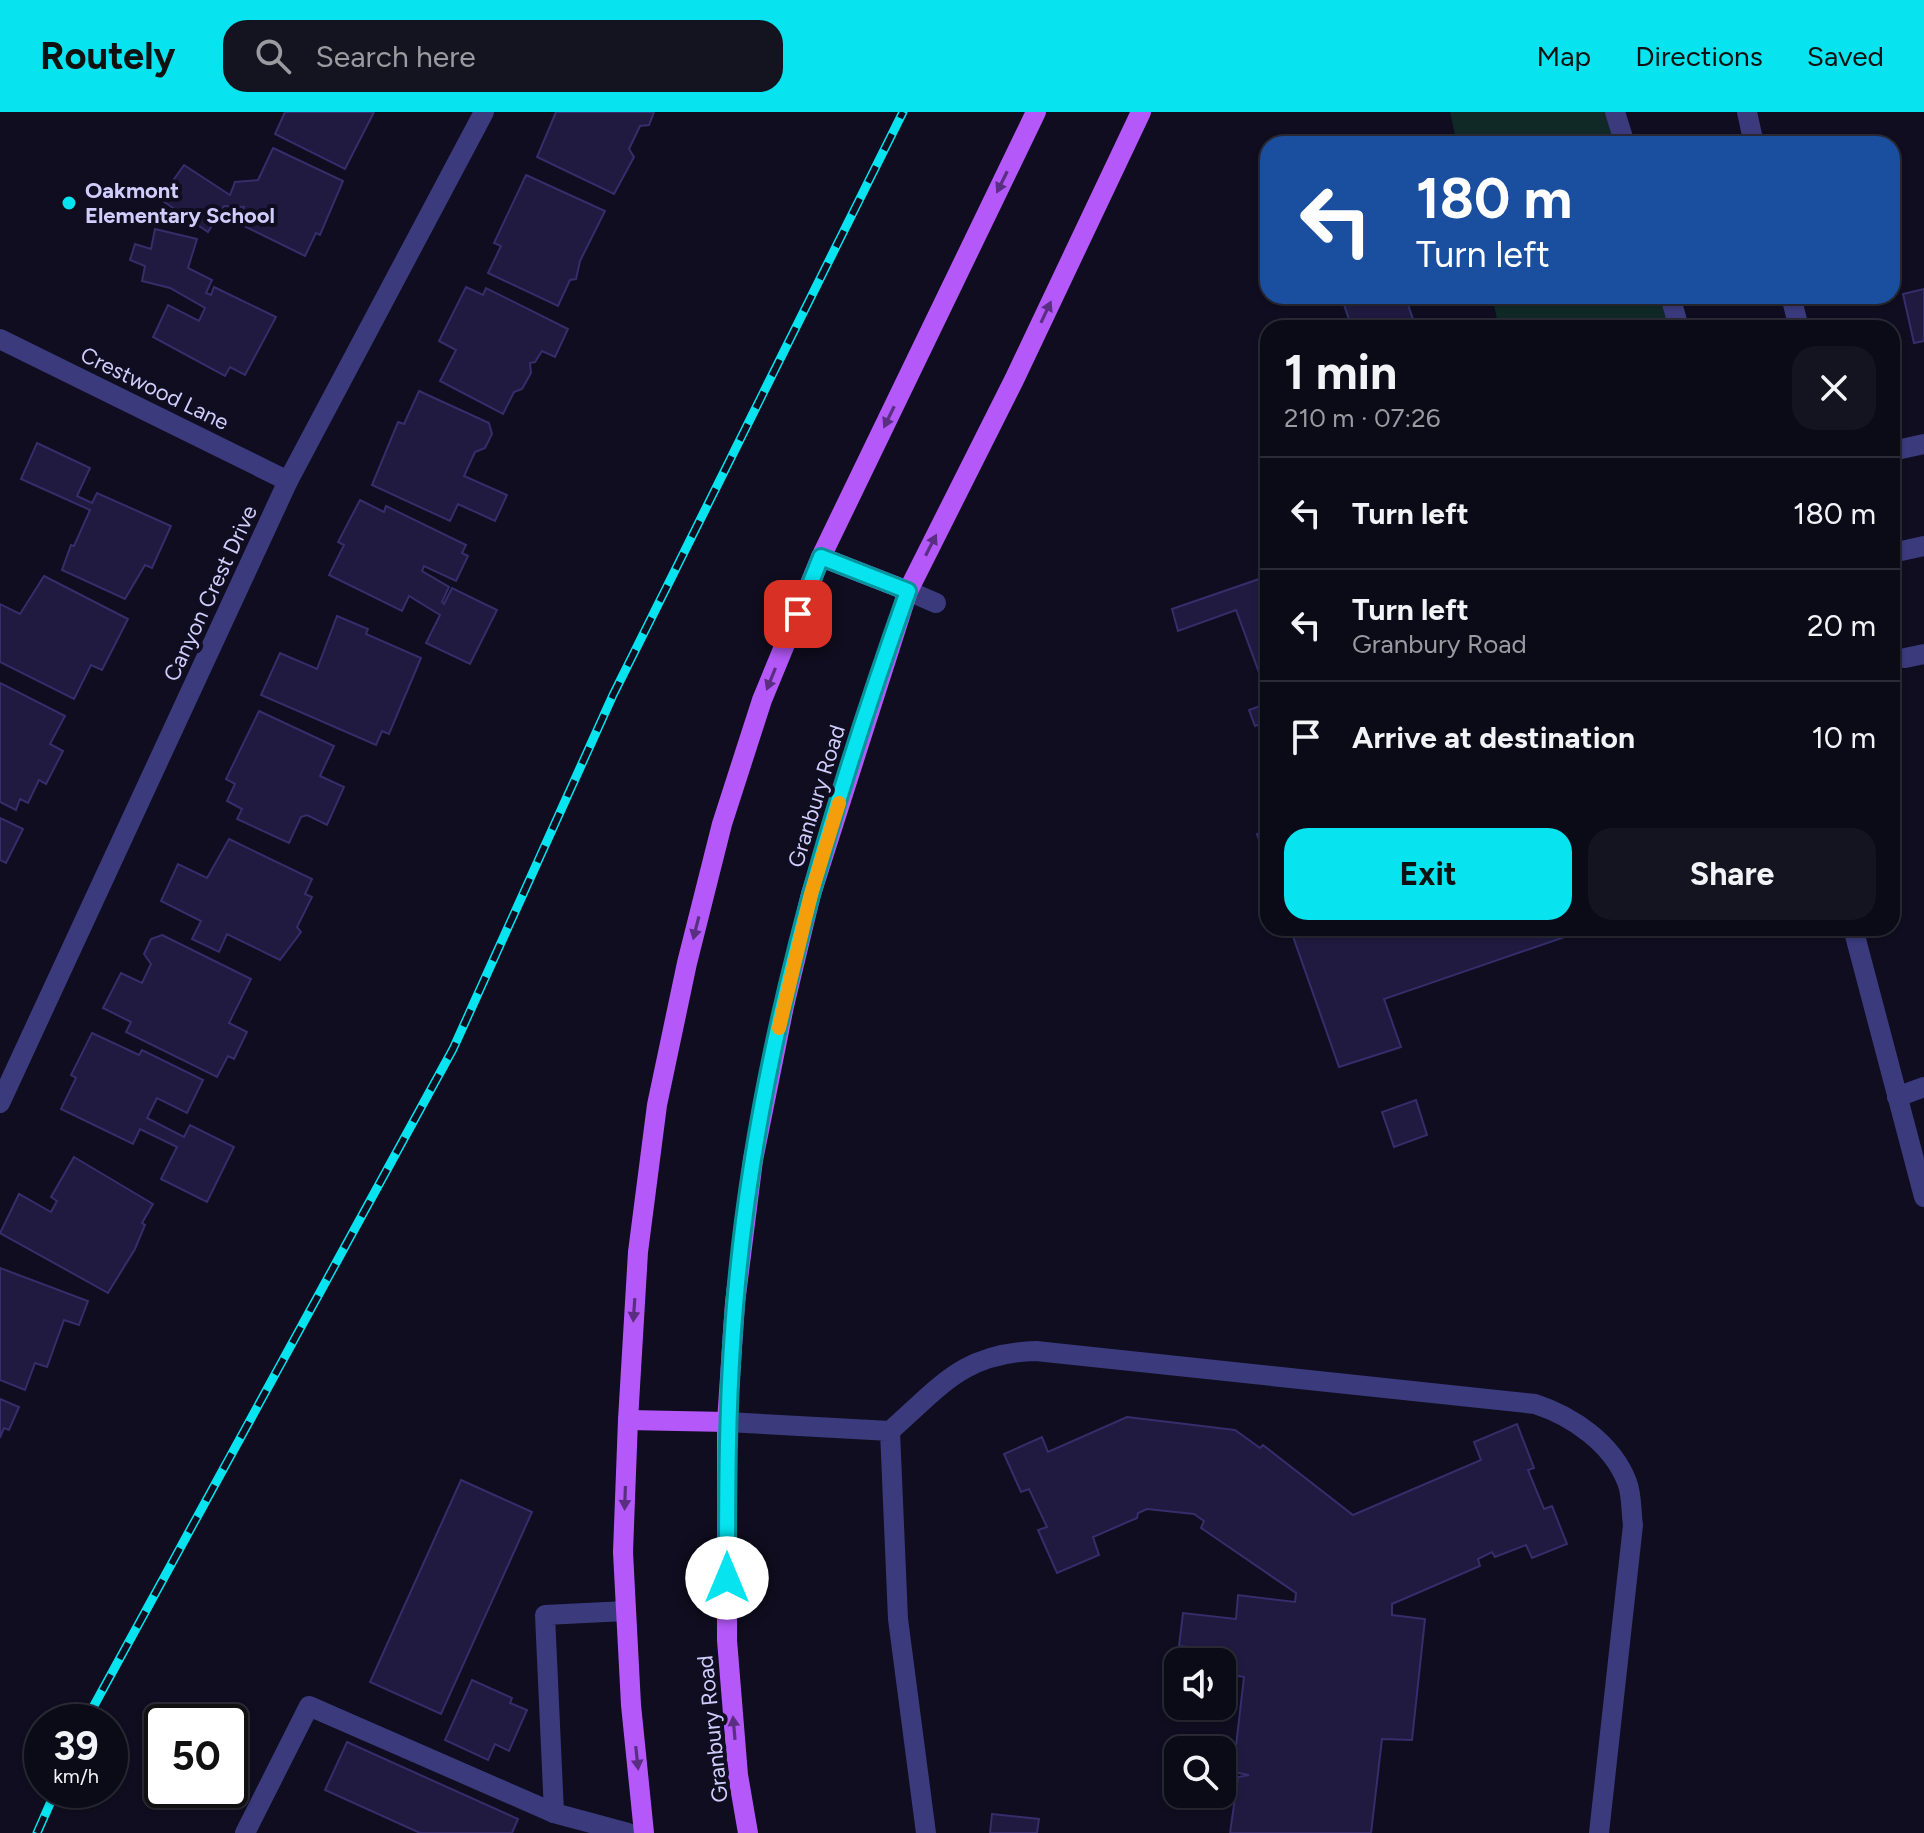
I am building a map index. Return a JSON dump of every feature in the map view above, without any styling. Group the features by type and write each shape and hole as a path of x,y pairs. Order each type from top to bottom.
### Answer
{"main road":[{"path":"644,1833 631,1705 623,1552 628,1420 638,1252 657,1105 687,963 722,824 753,728 821,557 1036,112"},
{"name":"Granbury Road","path":"748,1833 738,1775 727,1640 727,1422 735,1303 753,1160 784,1006 811,894 908,591 1014,380 1141,112"},
{"path":"821,557 908,591"},
{"path":"628,1420 727,1422"}],"street":[{"name":"Canyon Crest Drive","path":"0,1103 288,481 484,112"},
{"path":"1615,112 1622,136"},
{"path":"1747,112 1752,136"},
{"name":"Crestwood Lane","path":"0,339 288,481"},
{"path":"1900,449 1924,444"},
{"path":"1900,551 1924,546"},
{"path":"908,591 936,603"},
{"path":"1855,936 1924,1197"},
{"path":"1897,1097 1924,1087"},
{"path":"727,1422 890,1431 951,1376 975,1361 1004,1352 1036,1351 1535,1404 1560,1412 1585,1428 1612,1457 1627,1482 1633,1525 1599,1833"},
{"path":"890,1431 898,1619 926,1833"},
{"path":"554,1813 545,1615 626,1611"},
{"path":"245,1833 309,1706 554,1813 628,1833"}],"green space":[{"path":"1450,112 1614,112 1622,136 1455,136"},
{"path":"1494,304 1670,304 1675,320 1497,320"}],"building":[{"path":"285,112 374,112 345,169 275,134"},
{"path":"556,112 654,112 649,125 640,126 629,149 634,157 614,194 537,157"},
{"path":"273,148 343,181 320,235 316,233 305,256 242,225 240,216 244,207 224,206 208,232 160,199 184,165 230,195 235,182 258,180"},
{"path":"526,175 605,211 580,261 576,279 570,280 558,306 488,273 501,246 494,243"},
{"path":"155,229 197,239 188,268 212,280 206,293 211,295 214,287 276,317 245,375 230,367 225,376 153,337 168,305 199,321 205,308 170,288 142,281 145,266 130,260 135,244 151,249"},
{"path":"466,287 483,295 486,288 568,329 555,357 542,351 535,362 530,363 531,373 522,389 514,392 503,414 440,381 456,350 439,341"},
{"path":"1924,289 1924,341 1914,343 1903,294"},
{"path":"1344,304 1408,304 1413,320 1349,320"},
{"path":"419,391 489,423 492,434 485,448 475,452 464,476 507,495 495,521 458,504 450,521 372,485 398,422 404,424"},
{"path":"37,443 90,468 77,496 92,503 97,493 171,526 152,568 145,565 125,599 62,570 71,545 74,546 90,510 21,479"},
{"path":"360,500 384,512 386,506 466,545 462,553 468,556 456,581 424,566 422,571 449,587 442,602 444,604 452,588 497,610 470,664 426,643 440,615 409,596 402,611 329,575 344,545 338,542"},
{"path":"44,576 128,619 102,670 91,665 74,699 0,662 0,604 20,614"},
{"path":"1260,579 1260,675 1236,610 1178,631 1172,609"},
{"path":"337,616 368,629 366,634 421,658 389,734 382,731 376,745 261,695 280,653 317,669"},
{"path":"0,683 65,716 50,744 63,751 46,784 39,780 28,803 20,799 16,810 0,802"},
{"path":"1260,706 1260,724 1255,726 1249,710"},
{"path":"259,711 334,746 320,776 344,787 327,825 307,815 301,817 289,843 237,819 242,809 227,801 235,784 226,779"},
{"path":"0,818 23,829 6,863 0,860"},
{"path":"229,839 312,879 305,894 312,897 297,927 301,932 280,960 227,934 219,952 192,939 201,921 161,901 178,864 207,878"},
{"path":"162,935 251,979 229,1023 247,1032 234,1059 228,1056 217,1077 126,1032 131,1022 103,1008 121,973 142,983 151,964 144,954 151,939"},
{"path":"1293,936 1568,936 1384,999 1401,1047 1339,1067"},
{"path":"92,1033 139,1055 142,1050 203,1080 187,1113 157,1098 147,1118 184,1137 190,1125 234,1147 207,1202 161,1179 177,1147 140,1129 133,1144 61,1109 76,1078 71,1075"},
{"path":"1416,1100 1427,1135 1394,1147 1382,1112"},
{"path":"74,1157 153,1204 142,1223 145,1225 135,1249 108,1293 0,1233 19,1194 51,1212 57,1201 51,1197"},
{"path":"0,1268 88,1301 79,1325 64,1320 47,1367 35,1363 25,1390 0,1380"},
{"path":"0,1399 19,1407 9,1430 4,1428 0,1438"},
{"path":"1127,1417 1235,1430 1260,1448 1263,1445 1353,1515 1481,1460 1474,1442 1517,1424 1534,1468 1528,1470 1544,1509 1552,1506 1567,1544 1532,1558 1526,1545 1495,1557 1492,1552 1478,1559 1480,1566 1392,1604 1392,1615 1425,1619 1412,1740 1382,1739 1371,1833 1230,1833 1236,1808 1238,1777 1249,1775 1236,1773 1244,1677 1236,1676 1236,1648 1179,1646 1183,1613 1236,1619 1238,1595 1295,1602 1296,1593 1201,1528 1204,1521 1194,1514 1147,1509 1138,1513 1137,1518 1093,1537 1099,1555 1057,1573 1038,1530 1047,1527 1029,1489 1021,1492 1004,1454 1042,1437 1048,1452"},
{"path":"461,1480 532,1512 441,1714 370,1682"},
{"path":"472,1680 512,1698 510,1703 527,1710 509,1751 495,1744 488,1760 445,1740"},
{"path":"347,1742 518,1819 512,1833 420,1833 325,1790"},
{"path":"992,1814 1039,1819 1037,1833 990,1833"}],"railway":[{"path":"95,1704 453,1049 613,695 903,112"},
{"path":"37,1833 48,1808"}],"slow traffic":[{"path":"779,1028 811,894 839,803"}],"place":[{"name":"Oakmont Elementary School","path":"69,203"}],"route":[{"path":"727,1578 727,1422 735,1303 753,1160 784,1006 811,894 883,660 908,591 821,557 798,614"}]}
